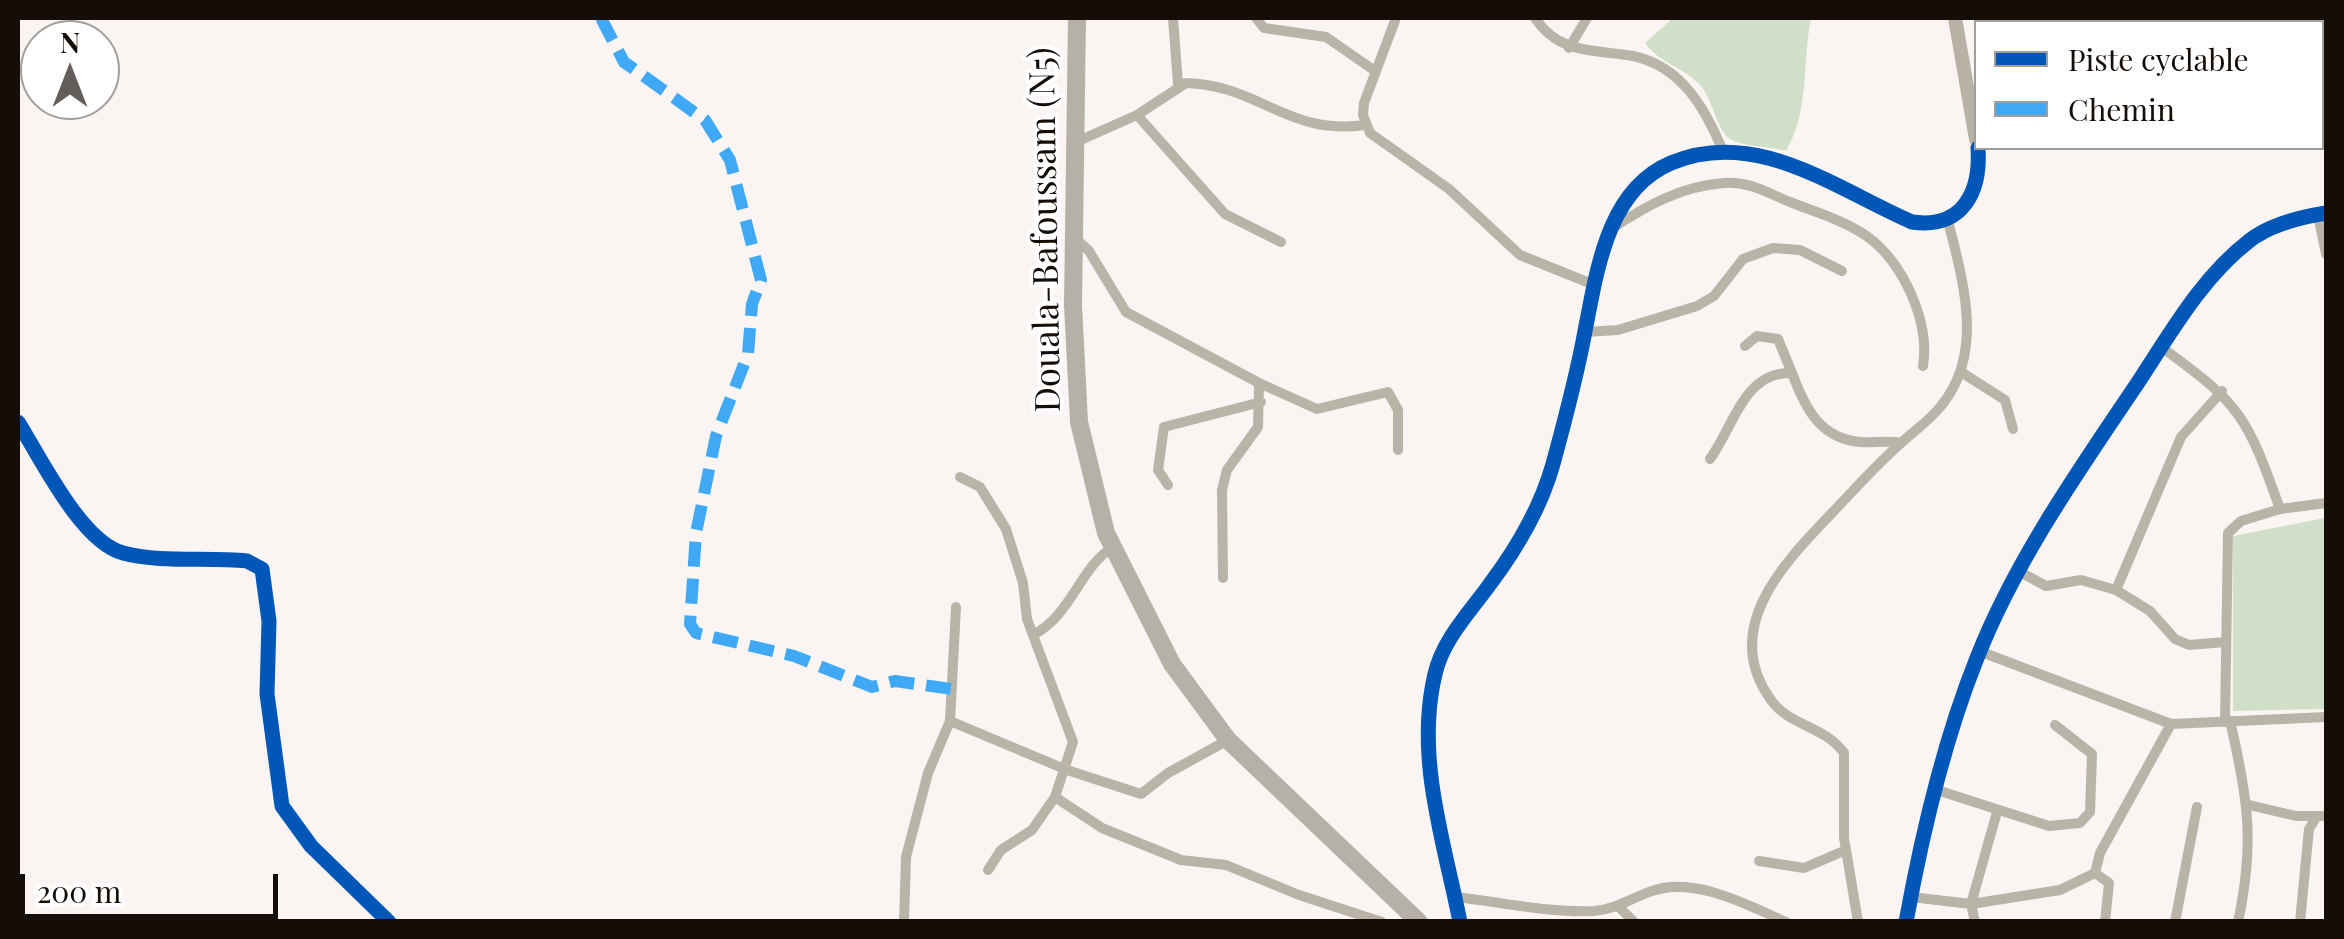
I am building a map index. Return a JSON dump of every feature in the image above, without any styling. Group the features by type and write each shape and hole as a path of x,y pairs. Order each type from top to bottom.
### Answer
{"highway":[{"name":"Douala-Bafoussam (N5)","path":"1077,18 1073,236 1079,422 1098,512 1112,548 1172,664 1228,740 1419,922"}],"street":[{"path":"1173,18 1178,84"},
{"path":"1256,18 1264,28 1326,37 1375,70"},
{"path":"1396,18 1364,102 1365,125 1370,133 1449,189 1520,255 1592,284"},
{"path":"1535,18 1550,37 1569,48 1632,56 1669,73 1698,100 1722,149"},
{"path":"1569,48 1587,18"},
{"path":"1955,18 1974,128"},
{"path":"1073,143 1137,115 1178,84 1200,83 1248,94 1280,114 1317,127 1365,125"},
{"path":"1137,115 1225,214 1281,242"},
{"path":"1460,922 1432,789 1435,674 1452,635 1492,582 1543,495 1585,332 1592,284 1610,230 1632,192 1648,176 1692,155 1722,149 1780,161 1912,222 1948,220 1969,202 1976,187 1978,150"},
{"path":"1610,230 1664,198 1727,182 1763,189 1846,225 1878,246 1915,302 1925,328 1923,366"},
{"path":"1906,922 1937,790 1980,651 2020,572 2161,347 2230,256 2253,238 2322,214 2326,254"},
{"path":"1858,922 1846,850 1844,753 1824,732 1782,714 1772,702 1752,664 1752,628 1773,580 1789,558 1941,406 1961,372 1966,314 1948,220"},
{"path":"1073,236 1089,251 1126,312 1292,401 1324,409 1388,392 1398,410 1398,450"},
{"path":"1585,332 1618,330 1697,306 1714,296 1743,260 1772,248 1800,250 1842,270"},
{"path":"1744,346 1757,336 1778,339 1809,412 1831,435 1844,441 1901,443"},
{"path":"2161,347 2222,390 2251,429 2280,510"},
{"path":"1710,460 1755,384 1764,376 1792,372"},
{"path":"1961,372 2005,400 2013,428"},
{"path":"1222,578 1222,490 1227,470 1255,436 1261,402 1259,384"},
{"path":"2116,590 2181,436 2222,390"},
{"path":"1168,485 1158,470 1164,427 1261,402"},
{"path":"18,422 72,508 109,547 129,554 247,561 262,569 268,621 267,694 282,806 310,846 389,922"},
{"path":"960,477 980,487 1006,529 1032,635 1071,732 1073,751 1055,796 1032,830 1001,850 988,870"},
{"path":"2238,922 2249,858 2249,805 2228,722 2228,533 2241,521 2326,503"},
{"path":"1032,635 1052,622 1078,593 1096,562 1112,548"},
{"path":"2020,572 2046,586 2081,580 2116,590 2150,611 2175,639 2189,645 2225,642"},
{"path":"904,922 906,857 928,773 950,721 956,607"},
{"path":"1980,651 2171,724 2326,717"},
{"path":"950,721 1067,770 1141,794 1168,772 1228,740"},
{"path":"2095,873 2100,853 2171,724"},
{"path":"1937,790 2049,826 2080,823 2090,812 2092,754 2056,725"},
{"path":"1055,796 1102,828 1181,860 1226,865 1299,896 1382,922"},
{"path":"2249,805 2322,816"},
{"path":"2175,922 2196,807"},
{"path":"1976,922 1971,904 1997,812"},
{"path":"2300,922 2308,829 2322,816"},
{"path":"1758,861 1804,868 1846,850"},
{"path":"1911,897 1971,904 2060,890 2095,873"},
{"path":"2095,873 2109,883 2105,922"},
{"path":"1455,897 1564,910 1619,908 1650,891 1680,886 1786,922"},
{"path":"1619,908 1634,922"}],"green space":[{"path":"1673,18 1811,18 1799,119 1786,151 1732,140 1719,124 1701,86 1645,43"},
{"path":"2325,518 2326,709 2233,711 2233,536"}],"marked path":[{"path":"601,18 624,62 705,120 730,160 761,280 752,304 748,354 716,436 696,533 690,624 696,633 794,656 872,687 895,681 952,689"}],"cycle path":[{"path":"1460,922 1430,768 1428,736 1435,674 1451,638 1510,556 1542,496 1570,398 1608,235 1632,192 1671,163 1703,154 1734,152 1795,167 1912,222 1929,223 1944,220 1965,205 1976,180 1978,150"},
{"path":"1906,922 1927,821 1954,721 1992,622 2029,551 2201,289 2232,256 2266,230 2326,213"},
{"path":"18,422 63,497 107,546 138,556 247,561 262,569 269,621 267,694 282,806 311,846 389,922"}]}
